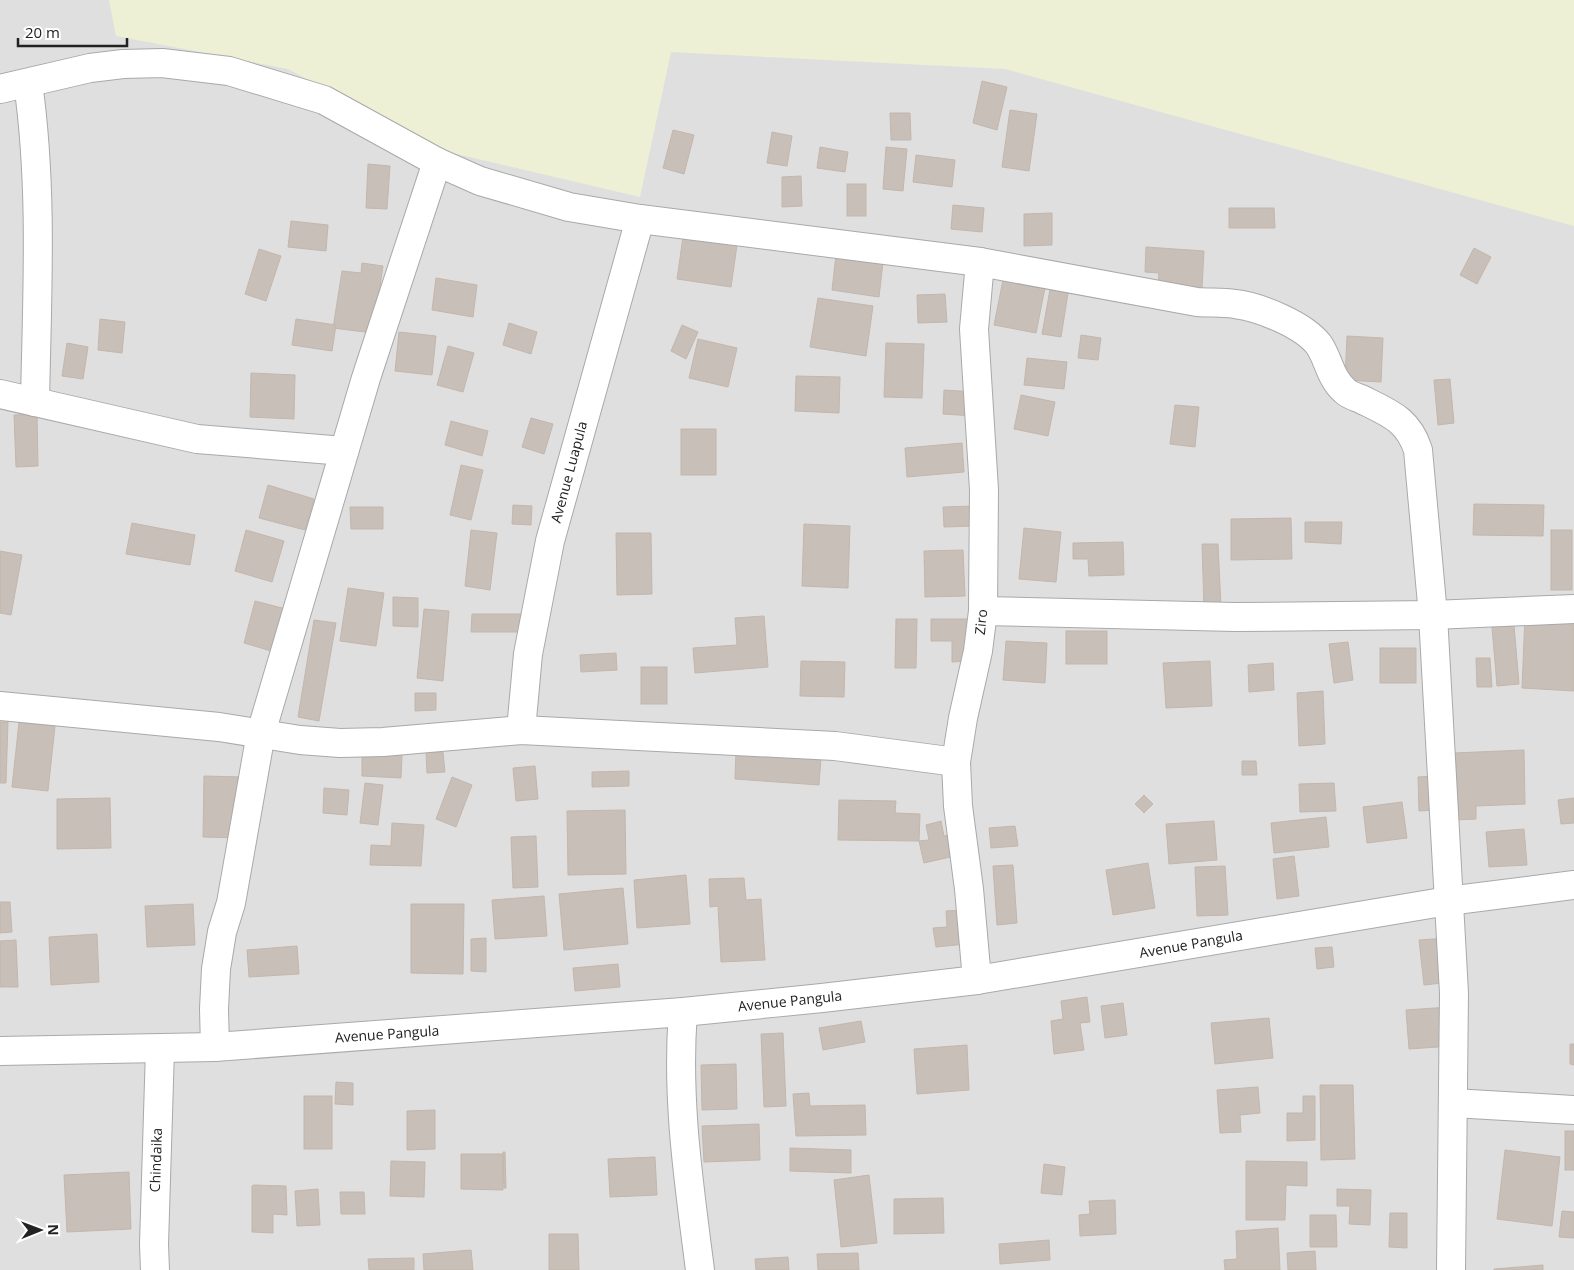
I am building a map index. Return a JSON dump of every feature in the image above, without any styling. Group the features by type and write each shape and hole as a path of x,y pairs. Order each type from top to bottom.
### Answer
{"street":[{"path":"0,89 90,68 123,64 162,63 229,71 324,100 437,162 480,181 569,208 640,219 980,262 1197,302 1253,307 1313,337 1321,348 1329,372 1338,384 1347,393 1404,422 1413,436 1418,450 1433,615 1454,993 1451,1270"},
{"path":"28,83 35,133 38,208 35,402"},
{"path":"215,1047 216,969 222,932 231,903 261,733 344,451 437,162"},
{"name":"Avenue Luapula","path":"521,730 528,654 550,541 640,219"},
{"name":"Ziro","path":"977,980 969,889 958,806 956,762 963,718 978,651 983,611 984,490 974,329 980,262"},
{"path":"0,394 197,439 344,451"},
{"path":"983,611 1235,617 1433,615 1574,609"},
{"path":"0,706 149,719 261,733 300,740 340,743 383,742 521,730 835,746 956,762"},
{"name":"Avenue Pangula","path":"0,1051 215,1047 683,1012 977,980 1448,902 1574,885"},
{"path":"683,1012 680,1043 682,1117 700,1270"},
{"name":"Chindaika","path":"155,1270 154,1244 160,1049"},
{"path":"1453,1102 1574,1110"}],"shaded area":[{"path":"0,0 1574,0 1574,1270 0,1270"}],"green space":[{"path":"109,0 1574,0 1574,226 1005,69 671,52 640,197 444,151 288,69 116,36"}],"building":[{"path":"982,81 1007,87 997,130 973,123"},
{"path":"1010,110 1037,114 1029,171 1002,167"},
{"path":"890,113 910,113 911,140 891,140"},
{"path":"673,130 694,135 684,174 663,168"},
{"path":"772,132 792,136 787,166 767,163"},
{"path":"820,147 848,152 845,172 817,168"},
{"path":"886,147 907,149 903,191 883,189"},
{"path":"916,155 955,160 952,187 913,182"},
{"path":"368,164 390,166 387,209 366,208"},
{"path":"801,176 802,206 782,207 782,177"},
{"path":"847,184 866,184 866,216 847,216"},
{"path":"953,205 984,208 982,232 951,229"},
{"path":"1229,208 1274,208 1275,228 1229,228"},
{"path":"1052,213 1052,245 1024,246 1024,214"},
{"path":"291,221 328,225 326,251 288,247"},
{"path":"683,237 737,245 731,287 677,279"},
{"path":"1146,247 1204,251 1202,288 1158,285 1159,273 1145,272"},
{"path":"1474,248 1491,257 1477,284 1460,275"},
{"path":"259,249 281,256 266,301 245,294"},
{"path":"836,255 883,262 879,297 832,290"},
{"path":"362,263 383,266 373,333 333,328 342,271 361,273"},
{"path":"436,278 477,285 473,317 432,310"},
{"path":"1003,280 1045,288 1036,333 994,325"},
{"path":"1051,284 1069,287 1061,337 1042,334"},
{"path":"945,294 947,322 918,323 917,295"},
{"path":"818,298 873,306 866,356 810,347"},
{"path":"100,319 125,322 122,353 98,350"},
{"path":"296,319 336,325 332,351 292,345"},
{"path":"509,323 537,332 531,354 503,345"},
{"path":"682,325 698,332 686,359 671,351"},
{"path":"399,332 436,336 432,375 395,371"},
{"path":"1081,335 1101,338 1098,360 1078,358"},
{"path":"1347,336 1383,338 1381,382 1345,380"},
{"path":"698,339 737,348 728,387 689,378"},
{"path":"67,343 88,347 83,379 62,376"},
{"path":"886,343 924,344 922,398 884,397"},
{"path":"448,346 474,353 463,392 437,385"},
{"path":"1027,358 1067,362 1064,389 1024,385"},
{"path":"251,373 295,375 294,419 250,417"},
{"path":"796,376 840,377 839,413 795,411"},
{"path":"1450,379 1454,423 1438,425 1434,380"},
{"path":"944,390 975,392 974,416 943,414"},
{"path":"1021,395 1055,402 1048,436 1014,429"},
{"path":"1175,405 1199,407 1195,447 1170,444"},
{"path":"37,414 38,466 16,467 14,415"},
{"path":"531,418 553,424 544,454 522,447"},
{"path":"451,421 488,431 482,456 445,445"},
{"path":"681,429 716,429 716,475 681,475"},
{"path":"962,443 964,472 907,477 905,448"},
{"path":"461,465 483,470 471,520 450,515"},
{"path":"268,485 314,499 305,530 259,518"},
{"path":"1474,504 1544,505 1543,536 1473,535"},
{"path":"513,505 532,506 531,525 512,524"},
{"path":"974,506 975,526 944,527 943,507"},
{"path":"350,507 383,507 383,529 351,529"},
{"path":"1291,518 1292,559 1231,560 1231,519"},
{"path":"1305,522 1342,522 1341,544 1305,542"},
{"path":"132,523 195,535 190,565 126,554"},
{"path":"804,524 850,526 848,588 802,586"},
{"path":"1024,528 1061,532 1056,582 1019,579"},
{"path":"246,530 284,541 272,582 235,571"},
{"path":"471,530 497,533 490,590 465,586"},
{"path":"1551,530 1572,530 1572,590 1551,590"},
{"path":"616,533 651,533 652,594 617,595"},
{"path":"1123,542 1124,575 1089,576 1088,559 1073,559 1073,543"},
{"path":"1202,544 1218,544 1221,607 1204,608"},
{"path":"963,550 965,596 925,597 924,551"},
{"path":"0,551 22,555 11,615 0,613"},
{"path":"348,588 384,593 376,646 340,641"},
{"path":"393,597 418,598 418,627 393,626"},
{"path":"255,601 290,610 278,653 244,643"},
{"path":"424,609 449,611 443,681 417,678"},
{"path":"472,614 525,614 524,632 471,632"},
{"path":"764,616 768,667 695,673 693,648 737,645 735,618"},
{"path":"1525,616 1574,618 1574,691 1522,688"},
{"path":"896,619 917,619 916,668 895,668"},
{"path":"931,619 971,619 971,661 952,662 952,641 931,641"},
{"path":"314,620 336,623 319,721 298,717"},
{"path":"1514,625 1519,684 1497,686 1492,627"},
{"path":"1066,631 1107,631 1107,664 1066,664"},
{"path":"1006,641 1047,643 1045,683 1003,680"},
{"path":"1348,642 1353,680 1334,683 1329,644"},
{"path":"1380,648 1416,648 1416,683 1380,683"},
{"path":"616,653 617,670 581,672 580,655"},
{"path":"1476,658 1490,658 1492,687 1477,687"},
{"path":"801,661 845,662 844,697 800,696"},
{"path":"1210,661 1212,706 1166,708 1163,663"},
{"path":"1273,663 1274,690 1249,692 1248,665"},
{"path":"641,667 667,667 667,704 641,704"},
{"path":"1323,691 1325,744 1299,746 1297,693"},
{"path":"415,693 436,693 436,710 415,711"},
{"path":"0,722 8,722 6,783 0,783"},
{"path":"19,722 55,726 48,791 12,787"},
{"path":"1524,750 1525,804 1476,806 1476,819 1455,820 1454,753"},
{"path":"426,752 443,752 445,772 427,773"},
{"path":"736,752 821,758 819,785 735,779"},
{"path":"362,753 402,755 401,778 362,776"},
{"path":"1242,761 1256,761 1257,775 1242,775"},
{"path":"535,766 538,799 516,801 513,768"},
{"path":"629,771 629,786 592,787 592,772"},
{"path":"204,776 242,777 240,838 203,837"},
{"path":"1435,776 1437,810 1419,811 1418,777"},
{"path":"452,777 472,785 456,827 436,819"},
{"path":"365,783 383,785 378,825 360,823"},
{"path":"1334,783 1336,811 1300,812 1299,784"},
{"path":"324,788 349,790 347,815 323,813"},
{"path":"1144,795 1153,804 1144,813 1135,804"},
{"path":"110,798 111,848 57,849 57,799"},
{"path":"1574,798 1574,823 1561,824 1558,800"},
{"path":"839,800 896,801 895,813 920,814 919,841 838,840"},
{"path":"1402,802 1407,838 1367,843 1363,807"},
{"path":"625,810 626,874 568,875 567,811"},
{"path":"1326,817 1329,847 1274,853 1271,823"},
{"path":"941,821 944,836 955,834 959,855 924,863 919,841 929,840 926,825"},
{"path":"1214,821 1217,860 1169,864 1166,824"},
{"path":"392,823 424,825 421,866 370,865 371,845 391,846"},
{"path":"1015,826 1018,846 991,848 989,828"},
{"path":"1524,829 1527,865 1489,867 1486,832"},
{"path":"536,836 538,887 513,888 511,837"},
{"path":"1294,856 1299,896 1277,899 1273,859"},
{"path":"1148,863 1155,908 1113,915 1106,870"},
{"path":"1013,865 1017,923 997,925 993,866"},
{"path":"1225,866 1228,915 1197,916 1195,867"},
{"path":"686,875 690,924 637,928 634,880"},
{"path":"744,878 746,900 761,899 765,960 721,962 718,906 710,907 709,879"},
{"path":"623,888 628,944 564,950 559,894"},
{"path":"544,896 547,936 495,939 492,900"},
{"path":"0,902 10,902 12,932 0,933"},
{"path":"193,904 195,945 147,947 145,906"},
{"path":"411,904 464,904 463,974 411,973"},
{"path":"964,910 966,944 936,947 933,928 947,927 946,911"},
{"path":"97,934 99,982 51,985 49,937"},
{"path":"486,938 486,972 471,971 471,939"},
{"path":"1446,938 1451,982 1424,985 1419,940"},
{"path":"16,940 18,987 0,987 0,941"},
{"path":"297,946 299,974 249,977 247,950"},
{"path":"1332,947 1334,967 1317,969 1315,948"},
{"path":"618,964 620,987 575,991 573,968"},
{"path":"1087,997 1090,1022 1080,1023 1084,1050 1054,1054 1051,1021 1063,1019 1061,1001"},
{"path":"1123,1003 1127,1035 1105,1038 1101,1006"},
{"path":"1449,1007 1452,1046 1409,1049 1406,1010"},
{"path":"1269,1018 1273,1058 1215,1064 1211,1023"},
{"path":"861,1021 865,1042 823,1050 819,1028"},
{"path":"783,1033 786,1106 764,1107 761,1034"},
{"path":"1570,1044 1574,1044 1574,1065 1570,1064"},
{"path":"967,1045 969,1090 917,1094 914,1049"},
{"path":"736,1064 737,1109 702,1110 701,1065"},
{"path":"336,1082 353,1083 353,1105 335,1104"},
{"path":"1320,1085 1353,1085 1355,1159 1321,1160"},
{"path":"1258,1087 1260,1113 1240,1115 1241,1132 1220,1133 1217,1090"},
{"path":"809,1093 810,1106 865,1105 866,1135 796,1136 793,1094"},
{"path":"304,1096 332,1096 332,1149 304,1149"},
{"path":"1303,1096 1315,1096 1315,1140 1287,1141 1287,1113 1303,1113"},
{"path":"435,1110 435,1149 407,1150 407,1111"},
{"path":"759,1124 760,1160 704,1162 702,1126"},
{"path":"1565,1131 1574,1131 1574,1170 1565,1170"},
{"path":"790,1148 851,1150 851,1173 790,1171"},
{"path":"1505,1150 1560,1157 1552,1226 1497,1219"},
{"path":"503,1152 505,1152 506,1188 504,1188"},
{"path":"461,1154 503,1154 503,1190 461,1189"},
{"path":"655,1157 657,1195 610,1197 608,1159"},
{"path":"391,1161 425,1162 424,1197 390,1196"},
{"path":"1246,1161 1307,1162 1307,1186 1286,1185 1285,1220 1246,1220"},
{"path":"1044,1164 1065,1167 1062,1195 1041,1193"},
{"path":"129,1172 131,1229 67,1232 64,1175"},
{"path":"869,1175 877,1243 841,1247 834,1180"},
{"path":"252,1186 286,1186 287,1215 273,1214 273,1233 252,1232"},
{"path":"318,1189 320,1225 297,1226 295,1191"},
{"path":"1337,1189 1371,1190 1370,1225 1349,1224 1350,1206 1337,1206"},
{"path":"340,1192 364,1192 365,1214 341,1214"},
{"path":"943,1198 944,1233 894,1234 894,1199"},
{"path":"1115,1200 1116,1234 1080,1236 1079,1215 1090,1214 1089,1201"},
{"path":"1562,1211 1574,1212 1574,1238 1559,1237"},
{"path":"1390,1213 1407,1213 1407,1248 1389,1247"},
{"path":"1310,1215 1336,1215 1337,1247 1310,1247"},
{"path":"1278,1228 1280,1270 1225,1270 1224,1260 1237,1259 1236,1231"},
{"path":"549,1234 578,1234 579,1270 549,1270"},
{"path":"1049,1240 1050,1260 1000,1264 999,1244"},
{"path":"471,1250 473,1270 424,1270 423,1254"},
{"path":"1315,1251 1316,1270 1288,1270 1287,1253"},
{"path":"858,1253 859,1270 818,1270 817,1254"},
{"path":"788,1257 789,1270 756,1270 755,1259"},
{"path":"414,1258 414,1270 369,1270 368,1259"},
{"path":"1543,1265 1543,1270 1494,1270 1494,1269"}]}
